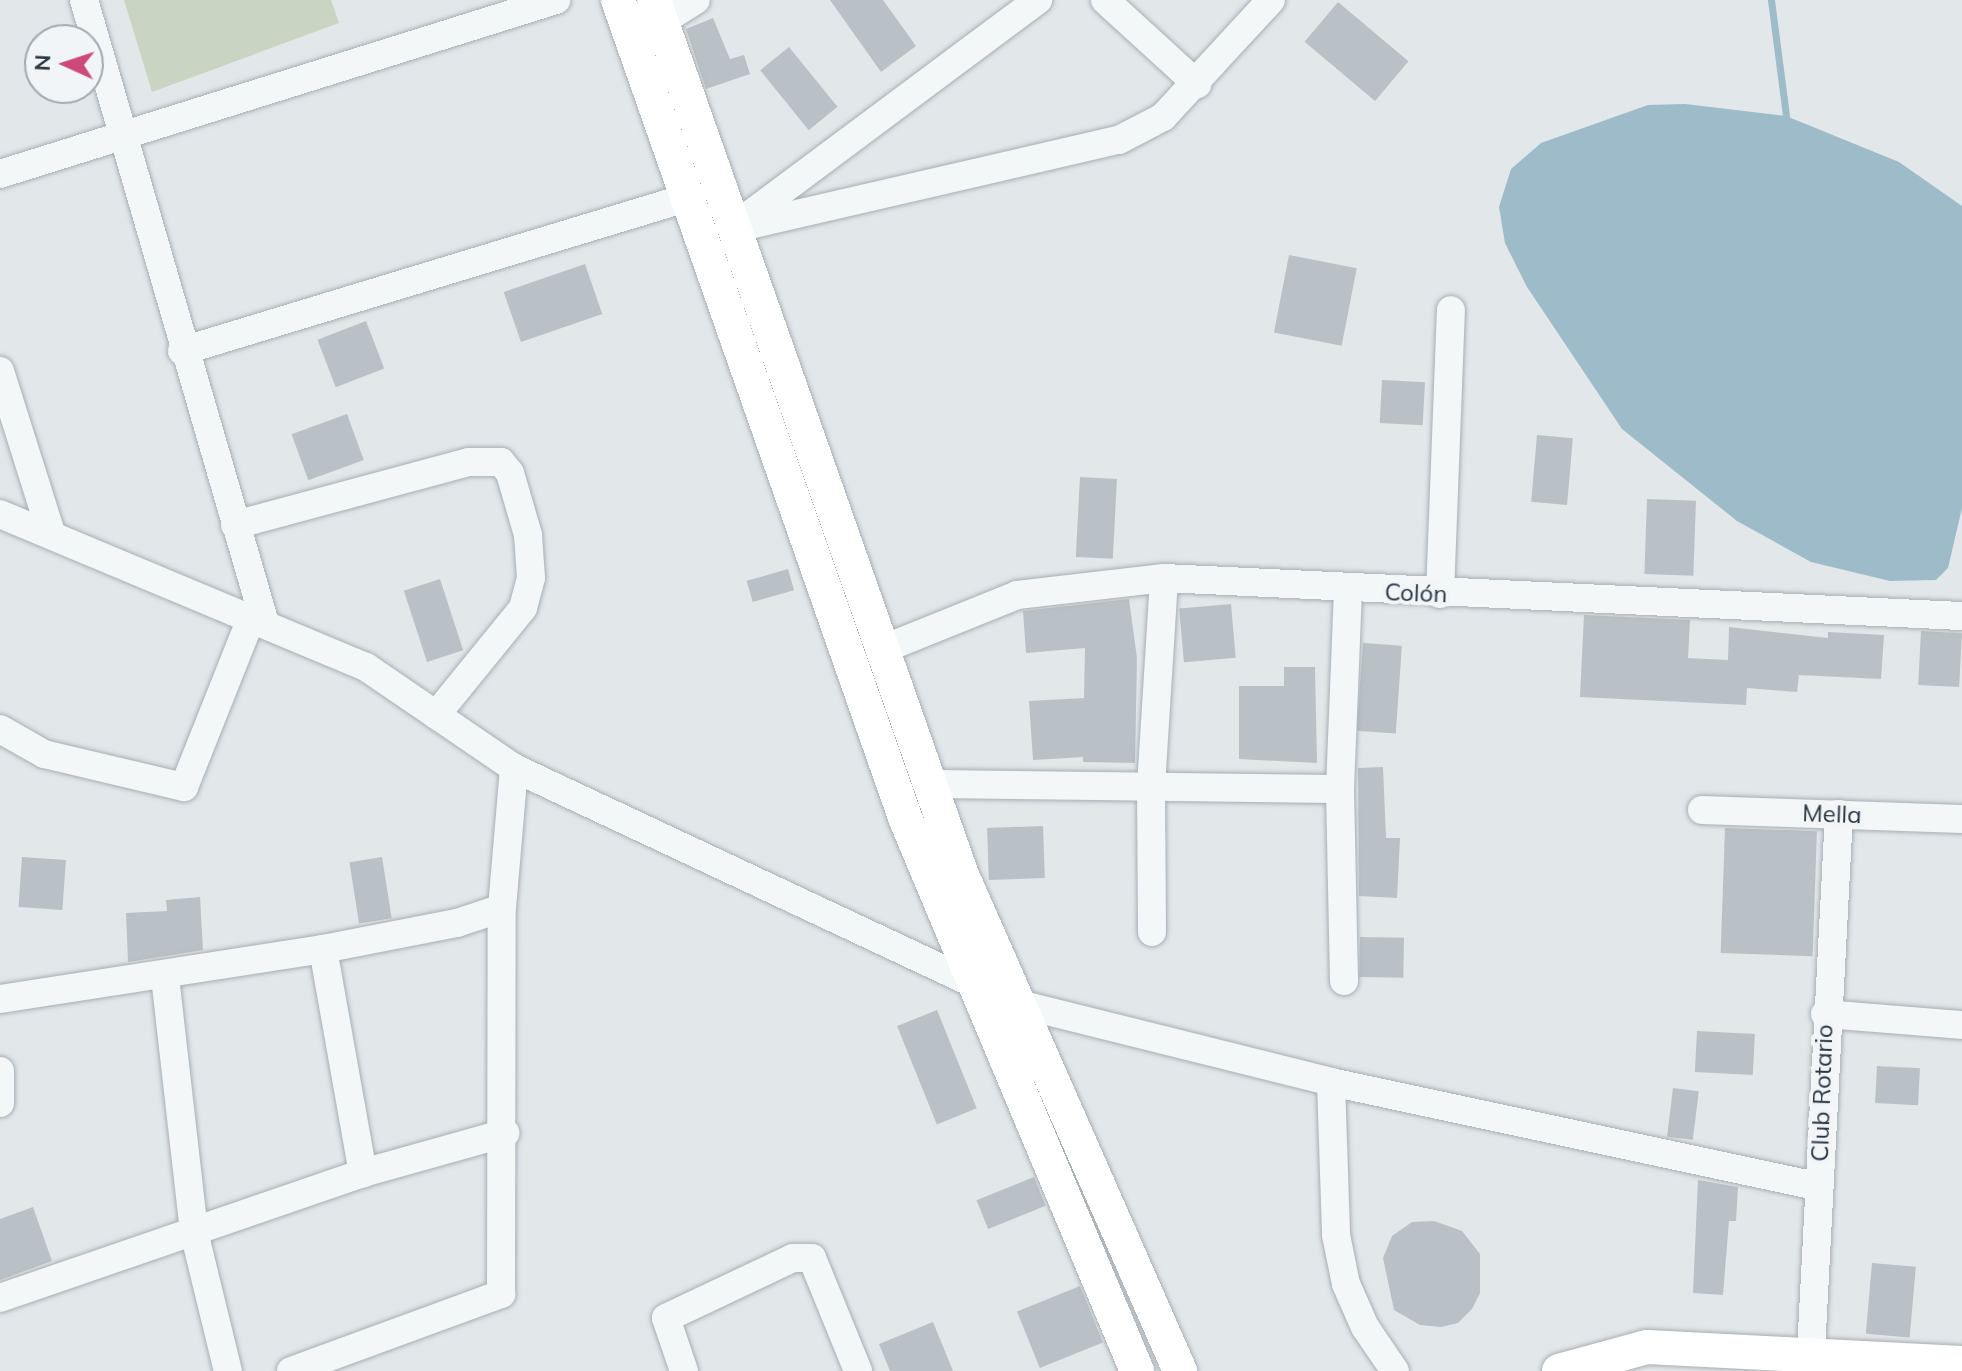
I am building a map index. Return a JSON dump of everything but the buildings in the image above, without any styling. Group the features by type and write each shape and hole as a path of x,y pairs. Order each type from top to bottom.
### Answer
{"main road":[{"path":"618,0 906,820 1122,1355 1137,1371"},
{"path":"658,11 732,229 930,784 1015,1003 1180,1371"},
{"path":"1559,1371 1647,1347 1810,1362 1962,1363"}],"street":[{"path":"0,729 55,757 184,787 258,618 235,525 119,135 84,0"},
{"path":"0,174 556,0"},
{"path":"658,11 696,0"},
{"path":"732,229 1038,0"},
{"path":"1105,0 1197,84"},
{"path":"732,229 1119,140 1163,117 1197,84 1271,0"},
{"path":"182,351 686,198"},
{"path":"1440,594 1451,310"},
{"path":"0,371 51,533"},
{"path":"235,525 469,462 501,462 510,473 528,535 531,578 523,608 436,715"},
{"path":"0,514 258,618 366,667 514,768 1015,1003 1331,1082 1819,1187"},
{"path":"1152,932 1151,786 1164,578"},
{"name":"Colón","path":"881,650 1017,595 1164,578 1348,591 1962,616"},
{"path":"1344,981 1340,789 1348,591"},
{"path":"291,1371 501,1294 505,1133 502,908 514,768"},
{"path":"930,784 1340,789"},
{"name":"Mella","path":"1702,810 1962,819"},
{"name":"Club Rotario","path":"1810,1362 1825,1014 1839,814"},
{"path":"0,999 165,977 323,949 457,923 502,908"},
{"path":"323,949 363,1173"},
{"path":"165,977 194,1232 228,1371"},
{"path":"1825,1014 1962,1025"},
{"path":"0,1071 0,1103"},
{"path":"1331,1082 1336,1235 1346,1284 1365,1327 1395,1371"},
{"path":"0,1298 363,1173 505,1133"},
{"path":"684,1371 666,1318 793,1258 812,1258 858,1371"}],"green space":[{"path":"124,0 331,0 339,23 152,92"}],"water":[{"path":"1685,104 1786,116 1899,162 1962,206 1962,508 1948,568 1936,580 1890,581 1811,562 1737,521 1622,429 1527,287 1505,243 1499,207 1511,169 1541,143 1648,105"}],"waterway":[{"path":"1771,0 1786,116"}]}
